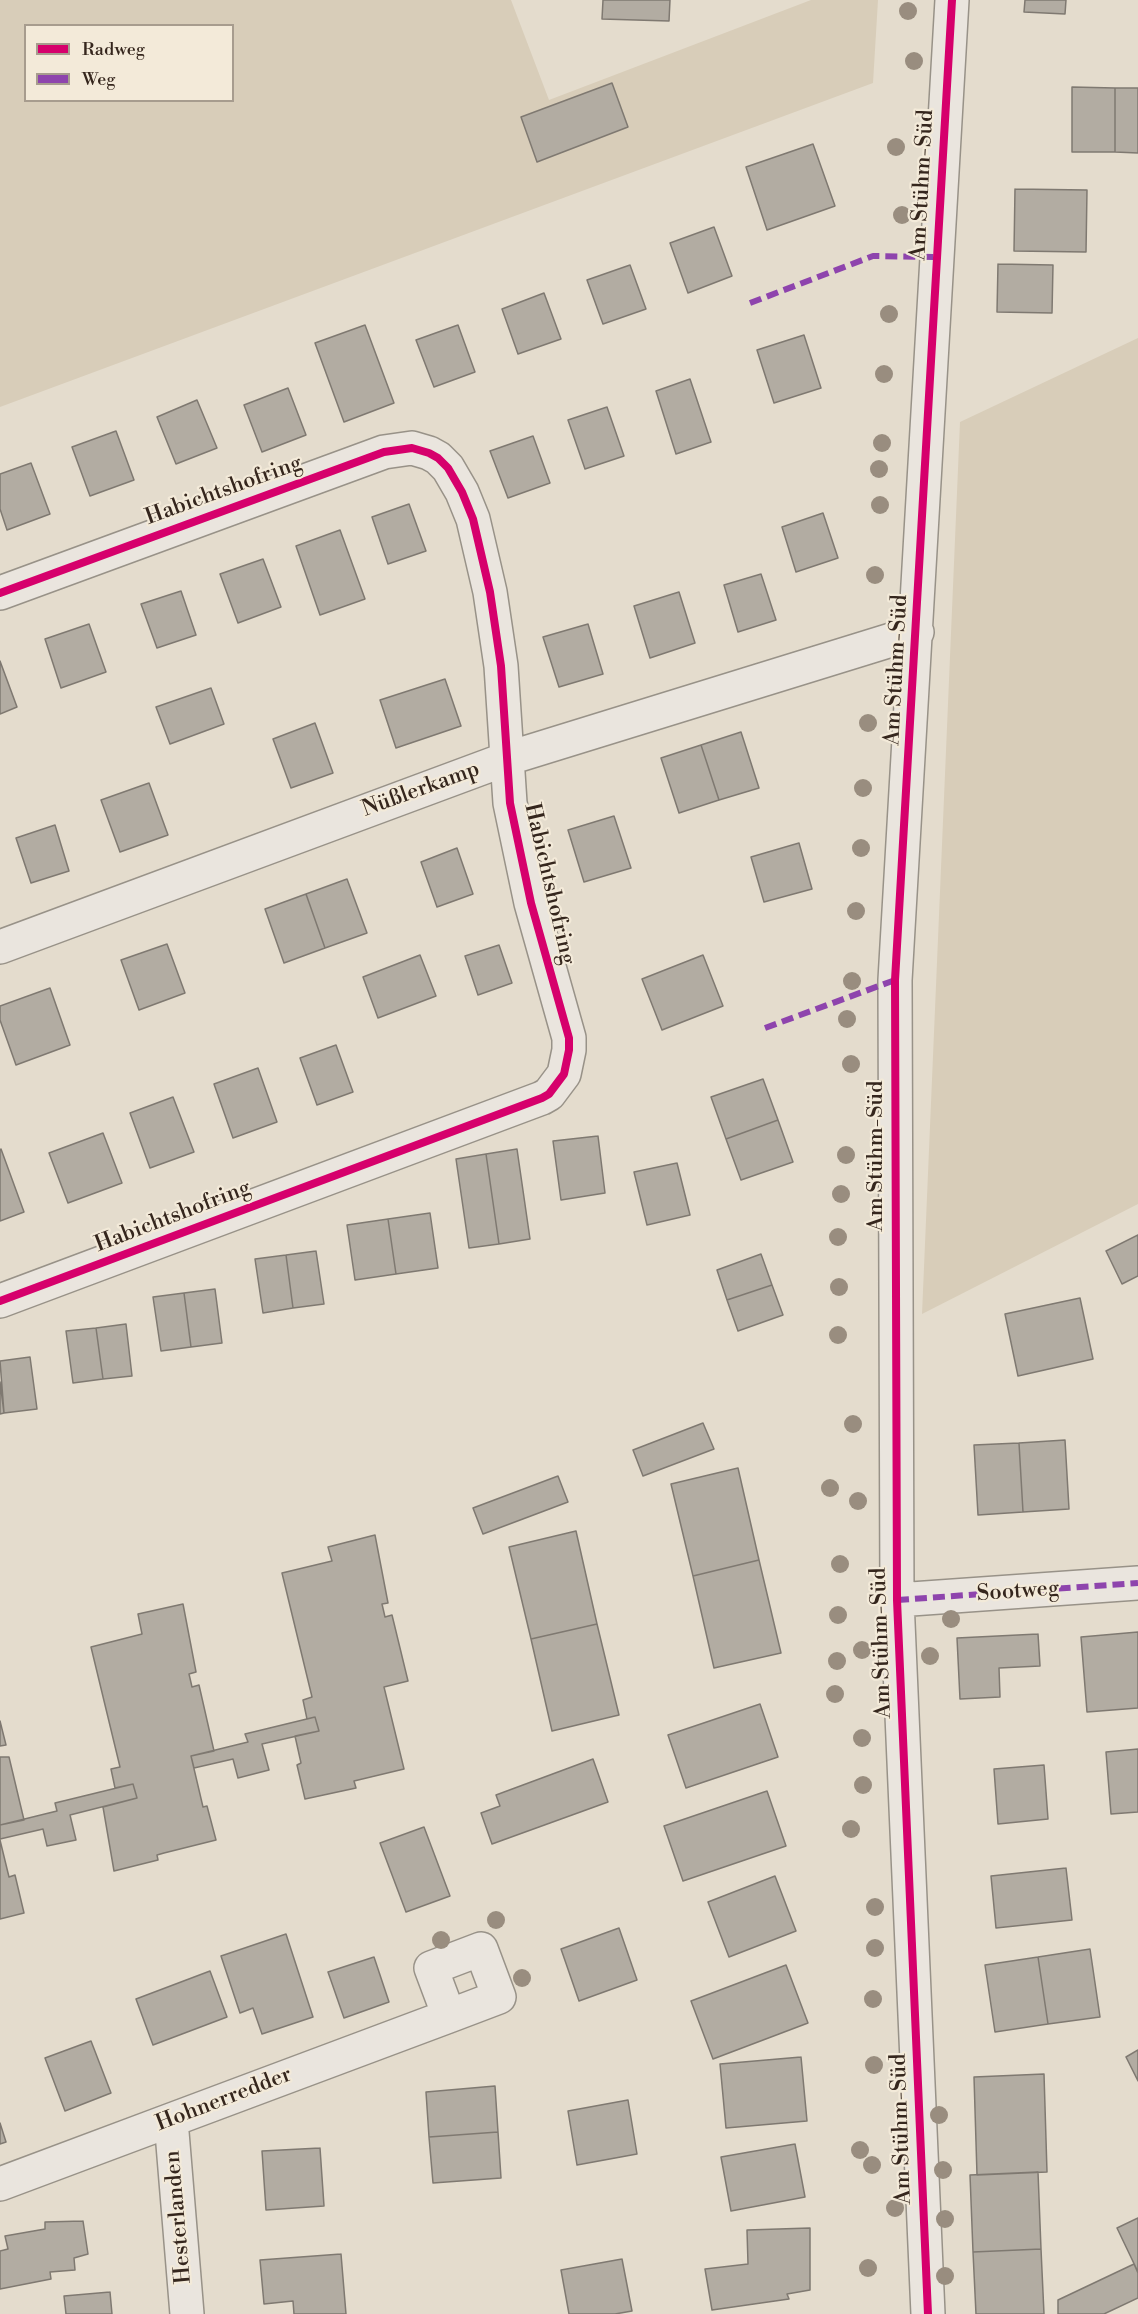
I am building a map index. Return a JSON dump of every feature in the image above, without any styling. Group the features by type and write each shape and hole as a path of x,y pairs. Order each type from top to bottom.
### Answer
{"street":[{"name":"Am Stühm-Süd","path":"928,2314 897,1600 895,981 952,0"},
{"name":"Habichtshofring","path":"0,593 360,460 398,449 421,450 438,458 448,468 462,492 473,519 490,592 501,666 509,758 510,803 522,861 568,1038 568,1063 564,1074 549,1094 0,1301"},
{"name":"Nüßlerkamp","path":"0,946 509,758 917,632"},
{"name":"Sootweg","path":"897,1600 1138,1583"},
{"name":"Hohnerredder","path":"0,2184 449,2016"},
{"name":"Hesterlanden","path":"171,2120 187,2314"}],"shaded area":[{"path":"0,0 511,0 549,100 811,0 878,0 873,83 0,407"},
{"path":"1138,338 1138,1204 922,1314 960,422"}],"building":[{"path":"603,0 670,0 669,21 602,19"},
{"path":"1025,0 1066,0 1065,14 1024,12"},
{"path":"612,83 628,127 537,162 521,117"},
{"path":"1072,87 1115,88 1115,152 1072,152"},
{"path":"1115,88 1138,88 1138,153 1115,152"},
{"path":"813,144 835,206 767,230 746,167"},
{"path":"1015,189 1087,190 1086,252 1014,251"},
{"path":"714,227 732,276 688,293 670,243"},
{"path":"998,264 1053,265 1052,313 997,312"},
{"path":"630,265 646,309 603,324 587,280"},
{"path":"544,293 561,339 518,354 502,309"},
{"path":"365,325 394,403 344,422 315,343"},
{"path":"458,325 475,372 434,387 416,340"},
{"path":"804,335 821,388 774,403 757,350"},
{"path":"690,379 711,442 676,454 656,391"},
{"path":"288,388 306,435 262,452 244,405"},
{"path":"197,400 217,448 176,464 157,417"},
{"path":"607,407 624,456 585,469 568,420"},
{"path":"116,431 134,480 90,496 72,447"},
{"path":"533,436 550,483 508,498 490,451"},
{"path":"31,463 50,514 7,530 0,509 0,474"},
{"path":"409,504 426,551 388,564 372,517"},
{"path":"823,513 838,558 796,572 782,527"},
{"path":"340,530 365,599 320,615 296,546"},
{"path":"263,559 281,607 238,623 220,574"},
{"path":"761,574 776,620 738,632 724,585"},
{"path":"181,591 196,635 157,648 141,604"},
{"path":"679,592 695,643 650,658 634,606"},
{"path":"89,624 106,672 61,688 45,639"},
{"path":"588,624 603,674 559,687 543,637"},
{"path":"0,661 17,707 0,714"},
{"path":"445,679 461,726 396,748 380,700"},
{"path":"211,688 224,724 170,744 156,707"},
{"path":"315,723 333,773 291,788 273,739"},
{"path":"741,732 759,788 719,800 701,745"},
{"path":"701,745 719,800 679,813 661,758"},
{"path":"149,783 168,835 120,852 101,800"},
{"path":"614,816 631,868 584,882 568,830"},
{"path":"55,825 69,871 31,883 16,838"},
{"path":"799,843 812,889 764,902 751,857"},
{"path":"457,848 473,894 437,907 421,862"},
{"path":"347,879 367,933 325,948 306,894"},
{"path":"306,894 325,948 284,963 265,909"},
{"path":"167,944 185,993 139,1010 121,960"},
{"path":"499,945 512,983 478,995 465,956"},
{"path":"420,955 436,996 378,1018 363,977"},
{"path":"703,955 723,1006 662,1030 642,979"},
{"path":"50,988 70,1045 16,1065 0,1020 0,1006"},
{"path":"336,1045 353,1092 317,1105 300,1058"},
{"path":"258,1068 277,1122 233,1138 214,1084"},
{"path":"763,1079 778,1120 726,1139 711,1097"},
{"path":"173,1097 194,1152 150,1168 130,1113"},
{"path":"778,1120 793,1162 741,1180 726,1139"},
{"path":"103,1133 122,1183 68,1203 49,1153"},
{"path":"598,1136 605,1193 561,1200 553,1141"},
{"path":"517,1149 530,1239 499,1244 486,1154"},
{"path":"0,1150 24,1212 0,1221"},
{"path":"486,1154 499,1244 469,1248 456,1159"},
{"path":"677,1163 690,1215 647,1225 634,1172"},
{"path":"430,1213 438,1268 396,1274 388,1219"},
{"path":"388,1219 396,1274 355,1280 347,1225"},
{"path":"1138,1235 1138,1276 1122,1284 1106,1251"},
{"path":"316,1251 324,1304 293,1308 286,1255"},
{"path":"761,1254 772,1285 727,1300 717,1270"},
{"path":"286,1255 293,1308 263,1313 255,1259"},
{"path":"772,1285 783,1315 738,1331 727,1300"},
{"path":"215,1289 222,1343 191,1347 184,1293"},
{"path":"184,1293 191,1347 161,1351 153,1297"},
{"path":"1080,1298 1093,1359 1018,1376 1005,1314"},
{"path":"126,1324 132,1376 103,1379 96,1328"},
{"path":"96,1328 103,1379 73,1383 66,1331"},
{"path":"30,1357 37,1409 4,1413 0,1361"},
{"path":"0,1382 4,1413 0,1414"},
{"path":"703,1423 714,1449 643,1476 633,1450"},
{"path":"1065,1440 1069,1509 1023,1512 1019,1443"},
{"path":"1019,1443 1023,1512 978,1515 974,1445"},
{"path":"738,1468 759,1560 693,1576 671,1484"},
{"path":"558,1476 568,1502 483,1534 473,1508"},
{"path":"576,1531 597,1624 531,1639 509,1547"},
{"path":"375,1535 388,1603 382,1604 385,1617 392,1615 408,1681 384,1687 404,1769 354,1781 356,1788 305,1799 297,1765 301,1763 295,1736 319,1731 315,1717 307,1719 303,1700 312,1697 282,1573 332,1561 328,1547"},
{"path":"759,1560 781,1653 714,1668 693,1576"},
{"path":"183,1604 196,1672 189,1674 192,1687 199,1685 214,1751 191,1756 203,1807 207,1806 216,1840 157,1855 158,1860 114,1871 103,1807 137,1798 133,1784 115,1788 111,1769 120,1767 91,1647 142,1634 138,1614"},
{"path":"597,1624 619,1715 552,1731 531,1639"},
{"path":"1138,1632 1138,1708 1087,1712 1081,1637"},
{"path":"1038,1634 1040,1666 999,1668 1000,1697 960,1699 957,1638"},
{"path":"760,1704 778,1757 686,1788 668,1735"},
{"path":"315,1717 319,1731 262,1744 269,1770 238,1778 233,1759 194,1768 191,1756 248,1742 245,1734"},
{"path":"0,1721 6,1745 0,1746"},
{"path":"1138,1749 1138,1812 1111,1814 1106,1752"},
{"path":"0,1757 9,1757 24,1820 0,1825"},
{"path":"593,1759 608,1802 492,1844 481,1813 500,1806 496,1795"},
{"path":"1044,1765 1048,1819 998,1824 994,1769"},
{"path":"133,1784 137,1798 70,1815 76,1840 47,1846 43,1829 0,1839 0,1825 57,1811 55,1803"},
{"path":"767,1791 786,1846 683,1881 664,1826"},
{"path":"424,1827 450,1896 406,1912 380,1843"},
{"path":"0,1840 9,1877 15,1875 24,1913 0,1919"},
{"path":"1066,1868 1072,1920 996,1928 991,1876"},
{"path":"775,1876 796,1931 729,1957 708,1902"},
{"path":"619,1928 637,1980 579,2001 561,1949"},
{"path":"286,1934 313,2017 262,2034 253,2008 240,2013 221,1956"},
{"path":"1090,1949 1100,2017 1048,2024 1038,1957"},
{"path":"374,1957 389,2002 344,2018 328,1972"},
{"path":"1038,1957 1048,2024 995,2032 985,1965"},
{"path":"786,1965 808,2023 713,2059 691,2001"},
{"path":"210,1971 227,2017 153,2045 136,1999"},
{"path":"91,2041 111,2093 65,2111 45,2058"},
{"path":"1138,2050 1138,2081 1126,2057"},
{"path":"801,2057 807,2121 726,2128 720,2064"},
{"path":"1044,2074 1047,2172 977,2175 974,2077"},
{"path":"495,2086 498,2132 429,2137 426,2092"},
{"path":"628,2100 637,2154 577,2165 568,2111"},
{"path":"0,2123 6,2142 0,2144"},
{"path":"498,2132 501,2178 433,2183 429,2137"},
{"path":"795,2144 805,2197 731,2211 721,2157"},
{"path":"320,2148 324,2206 266,2210 262,2151"},
{"path":"1038,2172 1041,2249 973,2252 970,2175"},
{"path":"1138,2218 1138,2272 1117,2228"},
{"path":"83,2221 88,2254 74,2258 75,2270 50,2272 51,2279 0,2289 0,2251 8,2249 5,2236 45,2229 45,2222"},
{"path":"810,2228 810,2290 787,2294 789,2299 712,2310 705,2269 748,2264 747,2230"},
{"path":"1041,2249 1044,2314 976,2314 973,2252"},
{"path":"341,2254 346,2314 294,2314 293,2301 264,2304 260,2260"},
{"path":"622,2259 632,2311 615,2314 569,2314 561,2270"},
{"path":"1134,2264 1138,2273 1138,2298 1104,2314 1058,2314 1058,2300"},
{"path":"110,2292 112,2314 66,2314 64,2296"}],"marked path":[{"path":"750,303 873,256 936,257"},
{"path":"765,1028 895,980"},
{"path":"897,1600 1138,1583"}],"cycle path":[{"path":"928,2314 897,1600 895,980 952,0"},
{"path":"0,593 384,452 412,448 438,458 448,468 462,492 473,519 490,592 501,666 510,803 531,903 569,1038 564,1074 549,1094 542,1098 0,1301"}]}
